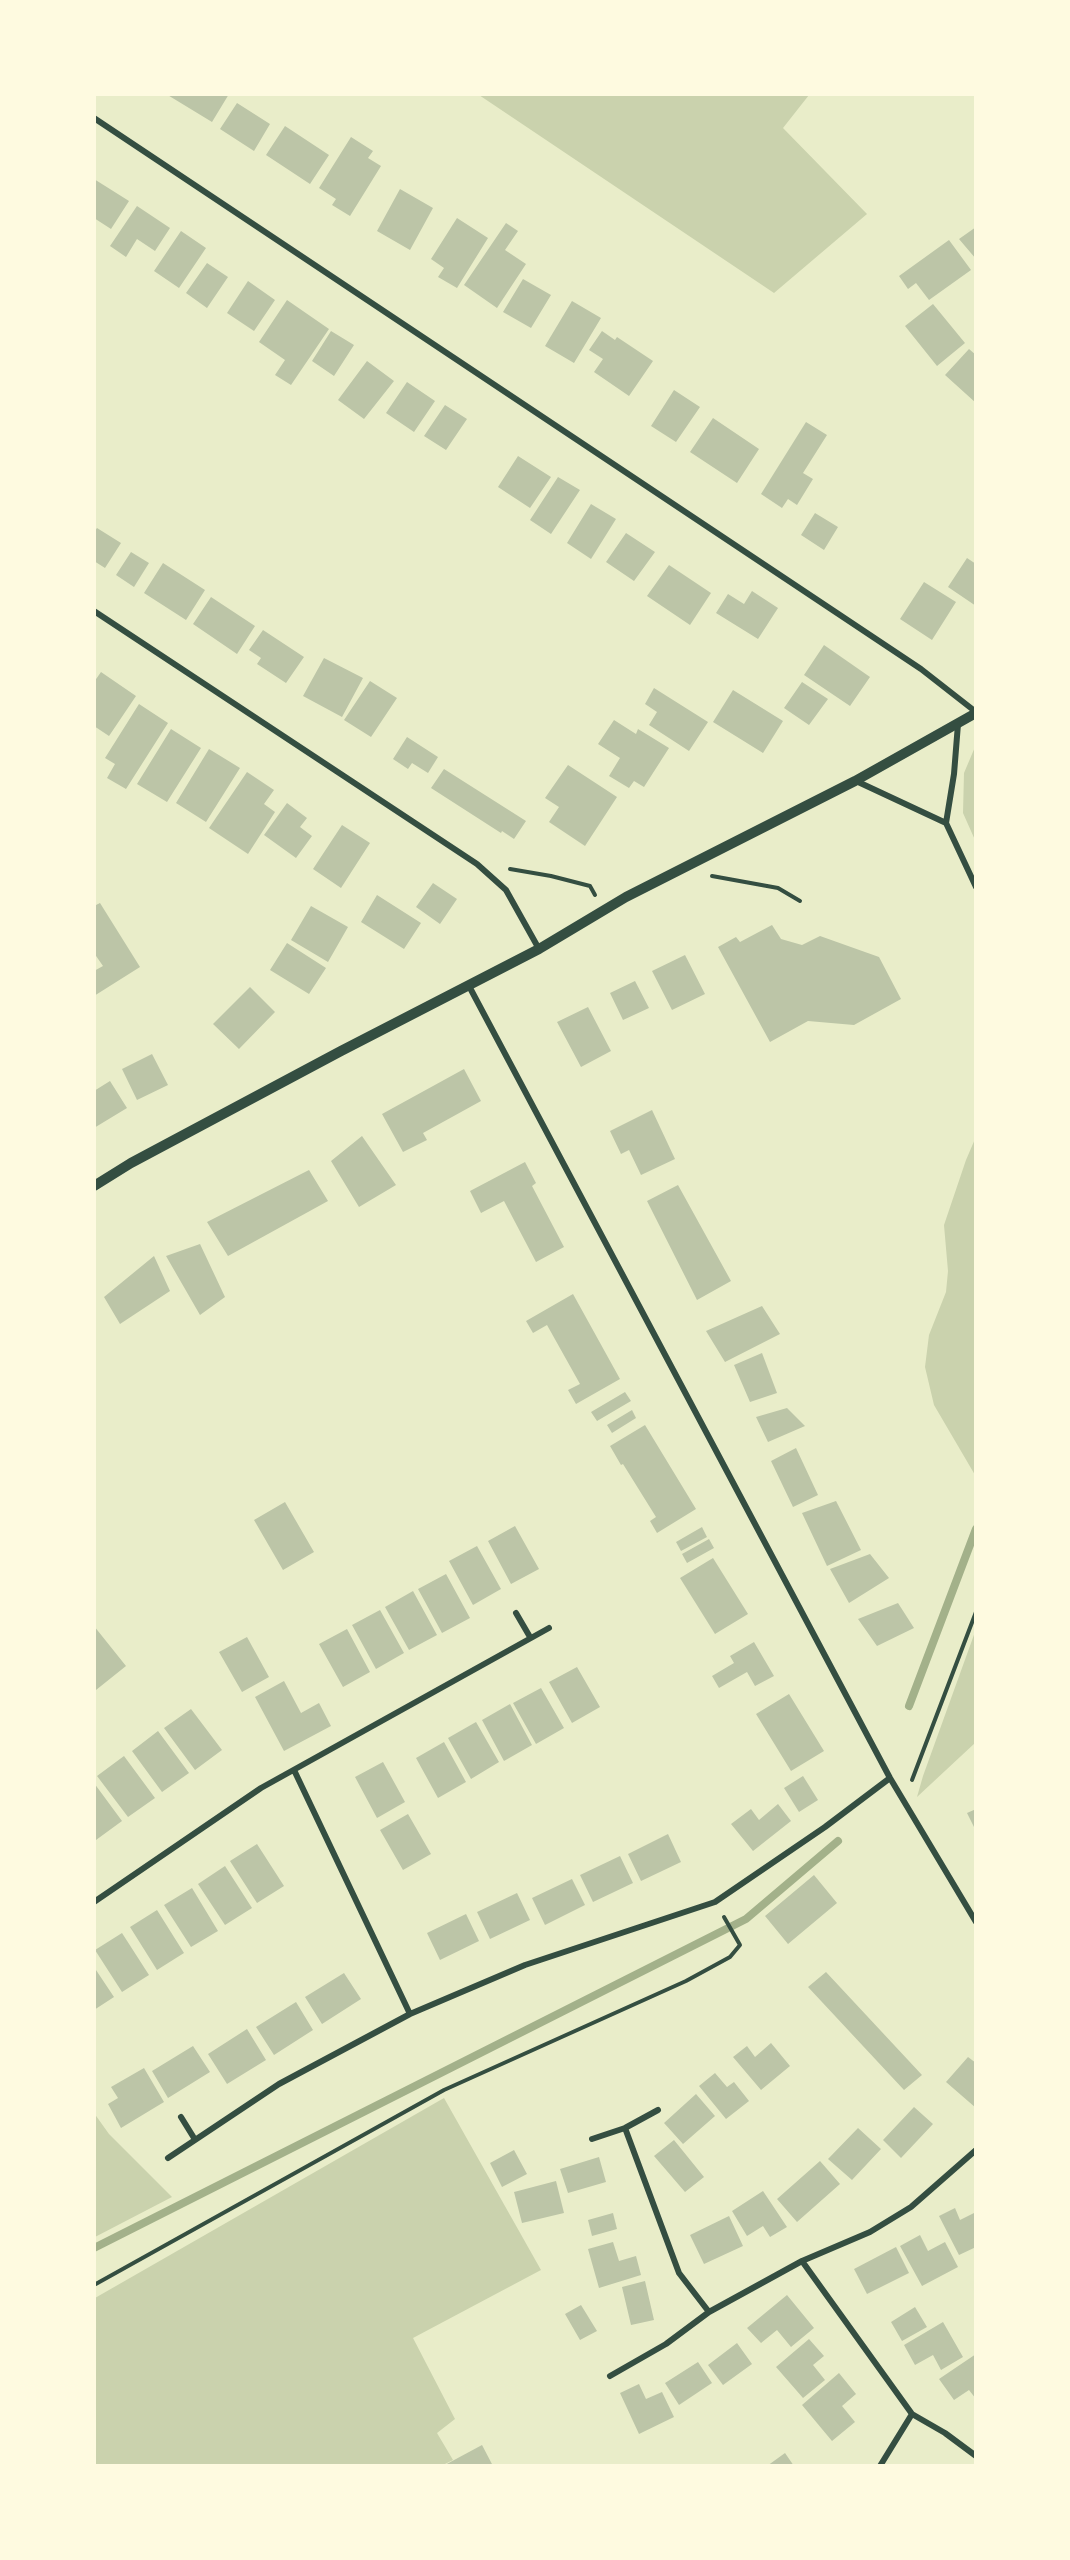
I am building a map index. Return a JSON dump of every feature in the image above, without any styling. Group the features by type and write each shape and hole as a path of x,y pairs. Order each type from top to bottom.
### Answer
{"street":[{"path":"94,118 921,669 975,713 855,781 694,863 539,949 299,1073 131,1163 94,1186"},
{"path":"94,611 477,864 506,890 539,949"},
{"path":"958,723 954,774 946,823 975,887"},
{"path":"855,781 946,823"},
{"path":"469,986 890,1778 975,1922"},
{"path":"516,1613 530,1637"},
{"path":"94,1902 261,1788 549,1628"},
{"path":"294,1770 410,2014"},
{"path":"168,2158 194,2138 279,2084 410,2014 525,1965 715,1902 825,1827 890,1778"},
{"path":"592,2139 626,2128 658,2110"},
{"path":"181,2117 194,2138"},
{"path":"626,2128 679,2273 709,2312"},
{"path":"610,2376 666,2344 709,2312 802,2261 870,2232 901,2213 975,2150"},
{"path":"802,2261 912,2414 945,2433 975,2456"},
{"path":"880,2466 912,2414"}],"path":[{"path":"694,863 713,877 778,888 800,901"},
{"path":"477,864 551,876 590,886 604,911"},
{"path":"901,1797 916,1773 975,1612"},
{"path":"94,2285 444,2090 687,1981 730,1957 740,1945 724,1917"}],"green space":[{"path":"479,95 809,95 783,128 867,214 774,293"},
{"path":"975,747 975,840 963,813 964,773"},
{"path":"975,1139 975,1475 934,1405 925,1367 929,1335 946,1292 948,1271 944,1225"},
{"path":"975,1632 975,1743 917,1797 923,1776"},
{"path":"444,2098 541,2270 413,2338 455,2419 437,2433 453,2460 441,2466 95,2465 95,2298"},
{"path":"94,2113 109,2134 172,2197 95,2237"}],"building":[{"path":"166,94 229,94 212,122"},
{"path":"237,103 270,124 254,151 220,129"},
{"path":"285,126 329,155 310,184 266,155"},
{"path":"351,137 373,151 368,158 381,166 350,216 332,205 336,199 319,188"},
{"path":"94,179 129,201 111,229 94,218"},
{"path":"400,189 433,208 410,250 377,231"},
{"path":"137,206 170,228 155,251 137,239 126,257 110,246"},
{"path":"457,218 488,238 457,288 438,277 444,268 431,259"},
{"path":"506,223 518,231 505,250 526,264 497,308 464,285"},
{"path":"976,227 976,259 959,239"},
{"path":"181,231 206,248 179,288 154,271"},
{"path":"949,240 971,270 929,300 916,283 908,289 899,276"},
{"path":"207,263 228,277 207,308 186,293"},
{"path":"523,279 551,295 531,328 503,312"},
{"path":"248,281 275,300 254,331 227,313"},
{"path":"287,300 329,329 291,385 275,375 285,360 259,342"},
{"path":"572,301 601,318 574,363 545,346"},
{"path":"933,304 965,343 937,366 905,326"},
{"path":"331,331 354,345 334,376 312,361"},
{"path":"602,331 615,340 617,337 653,361 629,396 594,372 603,359 589,350"},
{"path":"969,349 976,355 976,403 945,375"},
{"path":"367,361 394,381 364,419 338,400"},
{"path":"407,382 435,401 414,432 386,413"},
{"path":"674,390 700,407 676,442 651,426"},
{"path":"445,405 467,419 446,450 424,436"},
{"path":"713,418 759,449 737,483 690,452"},
{"path":"806,422 827,435 803,473 813,479 797,505 788,499 782,508 761,494"},
{"path":"518,456 551,477 530,508 498,487"},
{"path":"558,477 580,490 551,534 530,520"},
{"path":"591,504 616,519 591,559 567,543"},
{"path":"815,513 838,527 824,550 801,535"},
{"path":"97,528 121,543 105,568 94,561 94,532"},
{"path":"626,533 655,552 634,581 606,562"},
{"path":"131,552 149,563 134,587 116,575"},
{"path":"967,558 976,564 976,606 948,587"},
{"path":"163,563 205,590 186,620 144,593"},
{"path":"669,565 711,593 690,625 647,596"},
{"path":"924,582 956,602 932,640 900,619"},
{"path":"752,591 778,608 758,639 716,613 728,594 744,604"},
{"path":"211,597 255,626 237,654 193,624"},
{"path":"263,630 304,657 286,683 257,664 261,658 249,650"},
{"path":"824,645 870,677 850,706 804,675"},
{"path":"324,658 363,678 342,717 303,696"},
{"path":"101,672 136,696 109,736 94,726 94,682"},
{"path":"370,681 397,698 371,737 344,720"},
{"path":"802,682 828,699 809,725 784,708"},
{"path":"654,688 708,722 689,751 649,725 657,712 645,704"},
{"path":"733,690 783,721 763,753 713,722"},
{"path":"139,704 168,723 126,789 107,778 115,764 105,758"},
{"path":"614,720 636,734 638,729 669,748 644,787 634,781 629,788 609,776 620,758 598,744"},
{"path":"171,729 201,748 167,802 137,784"},
{"path":"407,737 438,757 428,773 412,763 408,769 393,759"},
{"path":"209,749 240,768 206,822 176,803"},
{"path":"568,765 617,797 585,846 549,822 559,807 545,798"},
{"path":"444,769 526,821 514,839 431,788"},
{"path":"247,772 274,790 264,804 275,812 248,854 209,828"},
{"path":"287,803 307,818 300,827 312,836 296,858 264,835"},
{"path":"342,825 370,843 341,888 313,869"},
{"path":"433,883 457,899 440,924 416,907"},
{"path":"377,895 421,923 404,949 361,922"},
{"path":"100,903 140,967 94,996 94,971 103,966 94,953 94,906"},
{"path":"311,906 348,927 328,962 291,940"},
{"path":"772,925 781,939 802,945 820,936 879,957 901,999 854,1025 808,1021 770,1042 718,947 736,937 740,942"},
{"path":"287,943 326,968 309,994 270,970"},
{"path":"685,955 705,994 672,1010 652,971"},
{"path":"635,981 649,1008 623,1020 610,993"},
{"path":"250,987 275,1012 239,1049 213,1024"},
{"path":"588,1007 611,1051 581,1067 557,1022"},
{"path":"152,1054 168,1085 137,1100 122,1069"},
{"path":"464,1069 481,1101 423,1133 427,1140 403,1152 382,1114"},
{"path":"110,1081 127,1108 94,1128 94,1091"},
{"path":"652,1110 675,1159 641,1175 629,1150 621,1154 610,1131"},
{"path":"362,1136 396,1185 359,1207 331,1161"},
{"path":"525,1162 536,1183 532,1186 564,1247 536,1262 504,1201 481,1213 470,1191"},
{"path":"309,1170 328,1201 228,1256 207,1222"},
{"path":"678,1185 731,1281 697,1300 647,1201"},
{"path":"200,1244 225,1297 200,1315 166,1256"},
{"path":"154,1256 170,1291 120,1324 104,1297"},
{"path":"573,1294 620,1379 576,1404 568,1390 580,1384 547,1325 533,1333 526,1321"},
{"path":"762,1306 780,1334 725,1362 706,1331"},
{"path":"762,1353 777,1393 750,1402 734,1365"},
{"path":"625,1392 631,1401 597,1421 591,1412"},
{"path":"787,1408 805,1426 768,1442 756,1417"},
{"path":"632,1410 636,1418 612,1433 607,1425"},
{"path":"645,1425 696,1509 657,1533 650,1521 656,1517 610,1446"},
{"path":"796,1448 818,1495 793,1507 771,1461"},
{"path":"836,1501 861,1550 827,1566 802,1513"},
{"path":"285,1502 314,1552 283,1570 254,1520"},
{"path":"515,1526 539,1569 511,1584 488,1541"},
{"path":"702,1527 707,1537 681,1551 676,1542"},
{"path":"709,1539 714,1548 687,1563 682,1554"},
{"path":"477,1546 501,1589 473,1605 449,1561"},
{"path":"870,1554 889,1578 849,1603 830,1569"},
{"path":"713,1558 748,1614 715,1634 680,1578"},
{"path":"446,1574 470,1618 442,1633 418,1589"},
{"path":"413,1591 437,1635 409,1650 385,1607"},
{"path":"898,1603 914,1628 877,1646 858,1619"},
{"path":"380,1610 404,1653 376,1669 352,1625"},
{"path":"94,1626 126,1666 96,1690 94,1688"},
{"path":"347,1629 370,1672 343,1687 319,1644"},
{"path":"247,1637 269,1677 242,1692 219,1652"},
{"path":"754,1642 774,1676 755,1686 747,1672 719,1688 712,1676 734,1663 730,1656"},
{"path":"577,1667 600,1707 572,1723 549,1682"},
{"path":"284,1681 301,1713 319,1703 331,1726 284,1751 255,1697"},
{"path":"541,1688 564,1728 536,1744 513,1703"},
{"path":"789,1694 824,1751 791,1771 756,1714"},
{"path":"510,1704 532,1745 504,1761 482,1720"},
{"path":"191,1709 222,1750 195,1770 164,1728"},
{"path":"476,1722 499,1762 471,1779 448,1738"},
{"path":"158,1731 189,1773 162,1792 132,1751"},
{"path":"444,1742 466,1782 438,1798 416,1758"},
{"path":"124,1756 155,1798 128,1817 97,1776"},
{"path":"383,1762 405,1802 377,1818 355,1777"},
{"path":"803,1776 818,1800 799,1812 784,1788"},
{"path":"94,1783 122,1821 96,1840 94,1838"},
{"path":"778,1804 791,1821 753,1851 731,1824 751,1809 759,1820"},
{"path":"976,1809 976,1831 967,1813"},
{"path":"408,1814 431,1854 403,1870 380,1830"},
{"path":"668,1834 681,1862 641,1881 628,1854"},
{"path":"257,1844 284,1886 257,1903 230,1861"},
{"path":"620,1856 633,1883 593,1902 580,1875"},
{"path":"225,1866 252,1908 225,1925 198,1884"},
{"path":"814,1875 837,1903 788,1944 765,1916"},
{"path":"572,1879 585,1905 545,1925 532,1898"},
{"path":"192,1888 218,1931 191,1947 164,1905"},
{"path":"517,1893 530,1920 490,1939 477,1912"},
{"path":"157,1910 184,1953 157,1970 130,1927"},
{"path":"466,1914 479,1941 440,1960 427,1933"},
{"path":"122,1933 149,1975 122,1992 95,1950"},
{"path":"94,1967 114,1997 94,2010"},
{"path":"826,1972 922,2075 904,2090 808,1987"},
{"path":"344,1973 361,1999 322,2024 305,1997"},
{"path":"296,2002 313,2030 274,2055 256,2027"},
{"path":"247,2029 266,2060 227,2084 208,2054"},
{"path":"771,2043 790,2066 761,2090 733,2057 747,2046 755,2057"},
{"path":"193,2046 210,2072 168,2098 152,2071"},
{"path":"968,2057 976,2063 976,2108 946,2082"},
{"path":"144,2068 164,2102 121,2128 108,2104 118,2098 111,2087"},
{"path":"715,2073 727,2087 734,2082 749,2101 726,2119 699,2086"},
{"path":"696,2094 715,2116 683,2144 664,2123"},
{"path":"914,2107 933,2124 901,2158 883,2140"},
{"path":"858,2128 881,2149 852,2180 828,2159"},
{"path":"674,2140 704,2177 685,2192 654,2156"},
{"path":"514,2150 527,2174 502,2187 490,2163"},
{"path":"599,2157 606,2182 568,2193 560,2169"},
{"path":"820,2161 840,2184 797,2222 777,2199"},
{"path":"556,2181 564,2213 522,2223 514,2192"},
{"path":"763,2191 787,2227 770,2237 763,2226 747,2236 732,2211"},
{"path":"955,2208 960,2220 976,2212 976,2247 959,2255 939,2216"},
{"path":"613,2213 617,2229 592,2236 588,2220"},
{"path":"729,2216 743,2246 704,2264 690,2235"},
{"path":"920,2235 928,2251 945,2242 958,2267 922,2286 900,2246"},
{"path":"613,2242 619,2261 636,2256 641,2275 599,2288 588,2249"},
{"path":"896,2247 909,2273 867,2294 854,2269"},
{"path":"645,2281 654,2320 631,2325 622,2287"},
{"path":"787,2295 814,2328 791,2347 777,2330 761,2343 747,2328"},
{"path":"581,2305 597,2331 580,2340 565,2314"},
{"path":"915,2307 927,2327 902,2341 891,2322"},
{"path":"943,2322 963,2357 941,2370 933,2355 915,2365 904,2345"},
{"path":"809,2339 824,2356 813,2365 825,2380 803,2398 776,2367"},
{"path":"737,2343 752,2364 723,2385 708,2365"},
{"path":"976,2354 976,2399 969,2390 954,2400 939,2379"},
{"path":"698,2362 712,2383 679,2405 665,2383"},
{"path":"839,2373 856,2394 842,2406 855,2422 832,2441 802,2405"},
{"path":"639,2384 646,2399 662,2392 674,2417 639,2434 620,2393"},
{"path":"482,2445 493,2466 443,2466"},
{"path":"785,2453 794,2466 767,2466"}],"waterway":[{"path":"909,1706 976,1529"},
{"path":"94,2248 746,1919 838,1841"}]}
